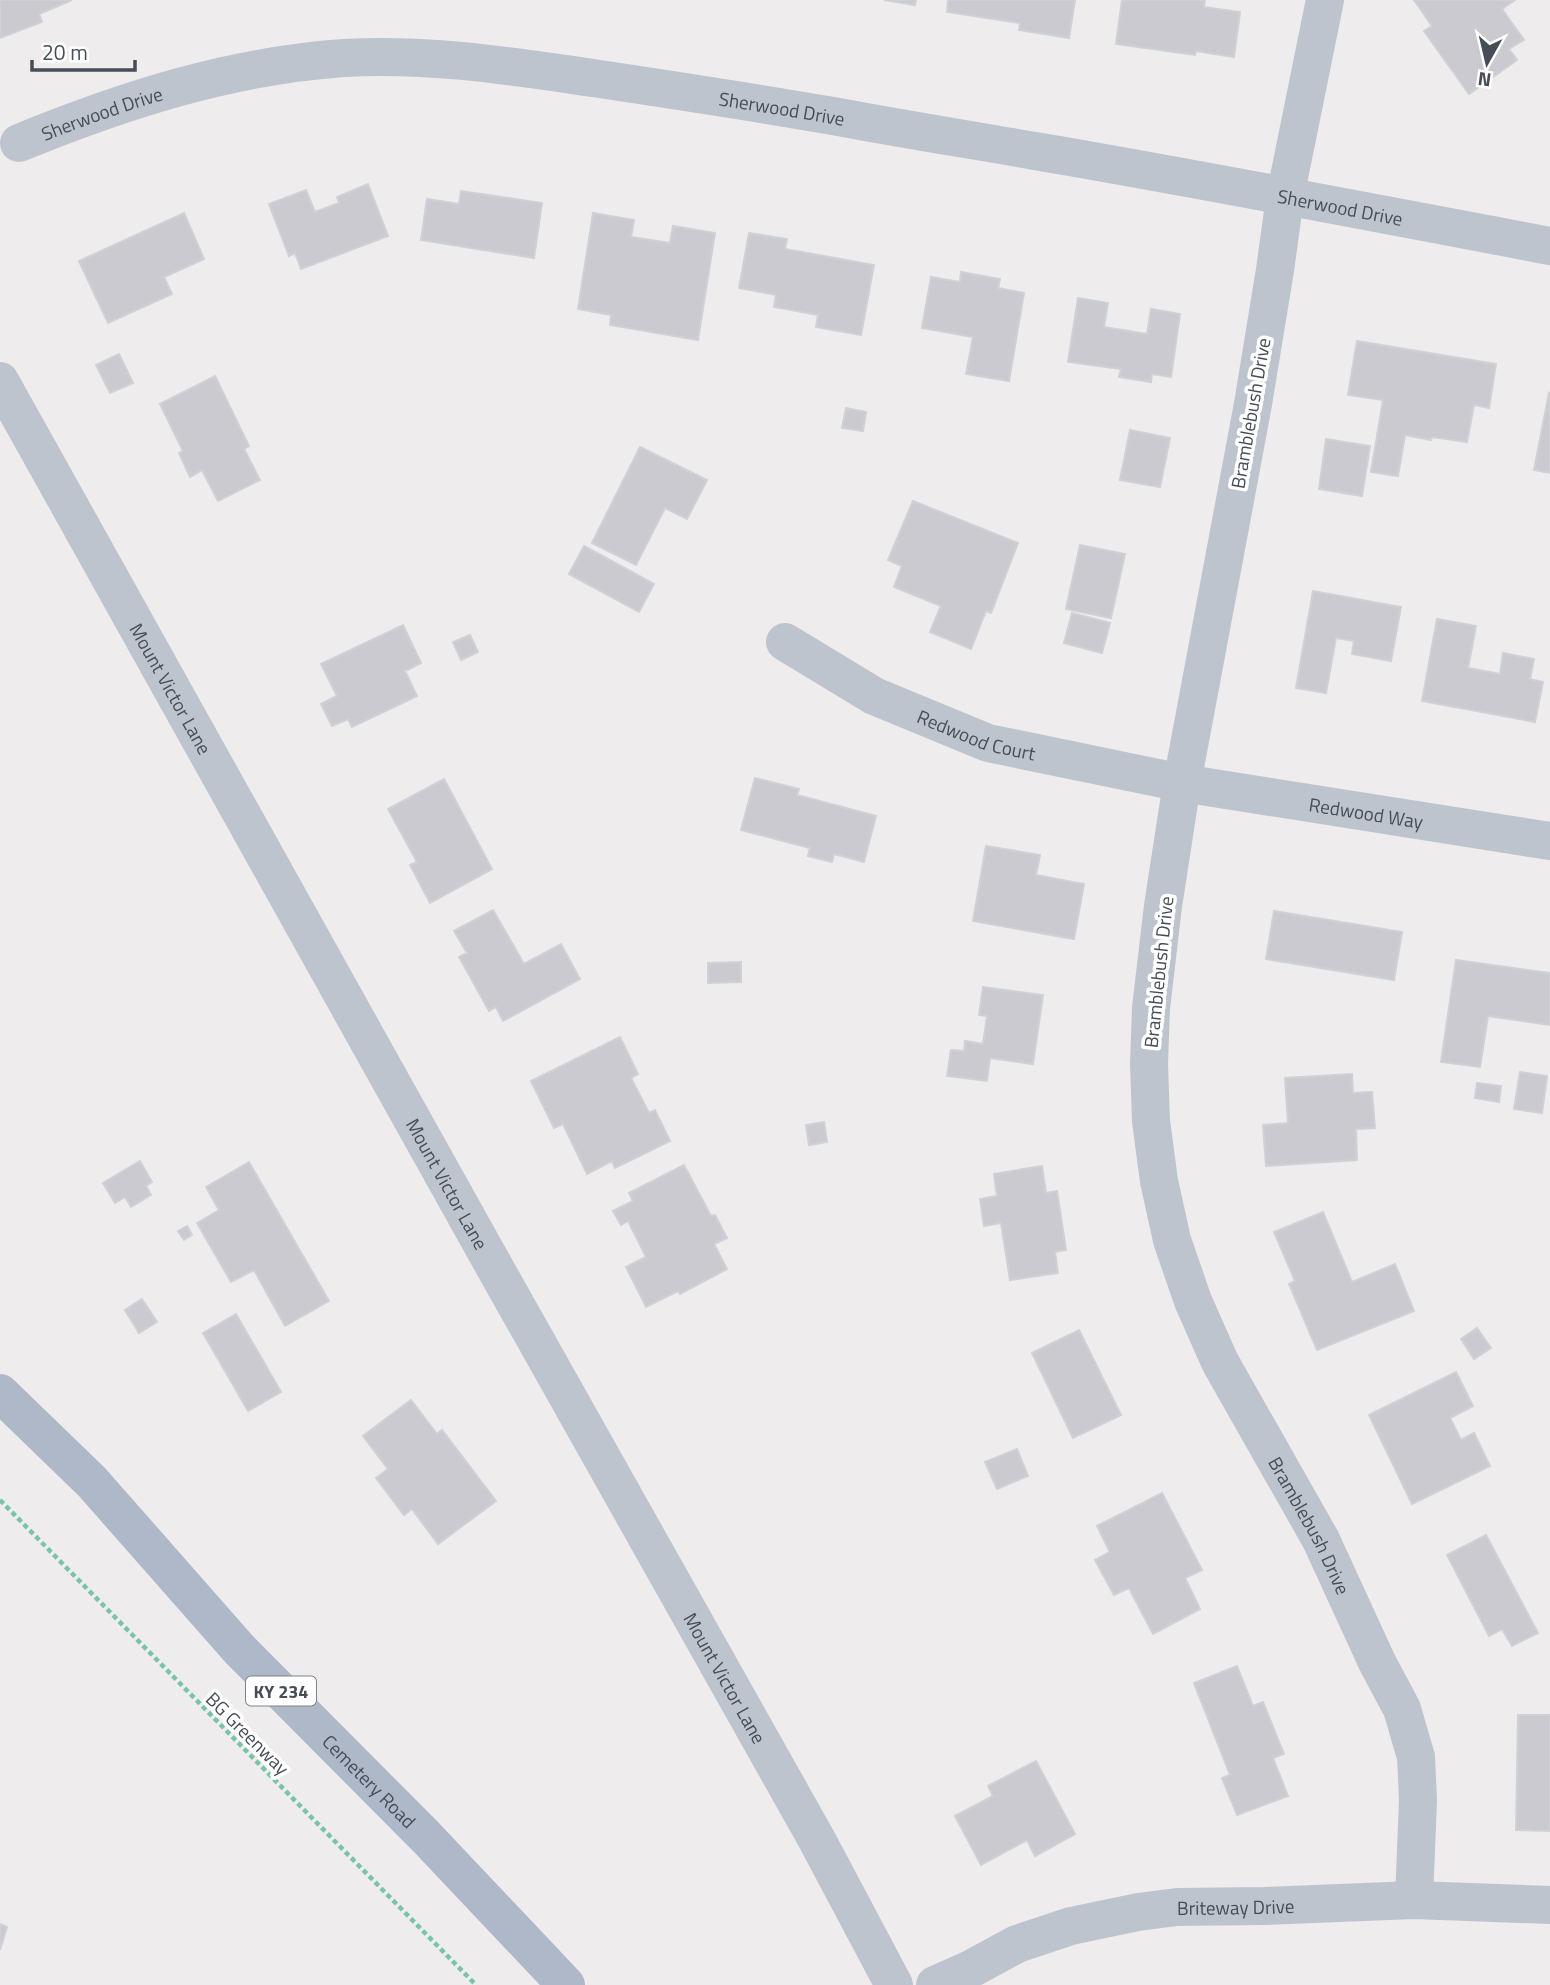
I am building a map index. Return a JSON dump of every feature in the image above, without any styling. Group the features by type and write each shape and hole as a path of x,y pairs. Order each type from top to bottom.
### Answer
{"main road":[{"name":"Cemetery Road","path":"0,1393 92,1482 239,1649 426,1837 566,1985"}],"street":[{"name":"Bramblebush Drive","path":"1325,0 1285,197 1253,404 1182,783 1151,1008 1151,1121 1159,1181 1176,1252 1193,1301 1252,1421 1321,1541 1377,1662 1402,1709 1416,1757 1418,1800 1414,1900"},
{"name":"Sherwood Drive","path":"19,143 176,86 232,73 344,58 463,60 737,100 1042,152 1550,246"},
{"name":"Mount Victor Lane","path":"0,381 817,1840 894,1985"},
{"name":"Redwood Court","path":"785,642 874,696 988,743 1182,783"},
{"name":"Redwood Way","path":"1182,783 1550,841"},
{"name":"Briteway Drive","path":"935,1985 1030,1940 1071,1926 1138,1912 1177,1907 1414,1900 1550,1905"}],"path":[{"name":"BG Greenway","path":"0,1500 476,1985"}],"building":[{"path":"0,0 72,0 39,14 42,22 0,38"},
{"path":"884,0 916,0 915,5"},
{"path":"948,0 1075,0 1069,38 1019,30 1020,23 947,12"},
{"path":"1122,0 1205,0 1204,7 1240,12 1234,57 1196,51 1195,55 1116,44"},
{"path":"1414,0 1515,0 1502,9 1524,40 1509,49 1517,60 1469,94 1424,31 1432,26"},
{"path":"368,184 388,236 301,269 295,253 289,256 269,204 306,190 315,212 339,203 337,197"},
{"path":"461,191 542,203 534,258 421,240 427,199 459,204"},
{"path":"184,213 204,259 164,277 172,294 108,323 79,261"},
{"path":"593,213 634,220 631,237 670,243 673,226 715,233 698,340 610,325 611,315 578,309"},
{"path":"749,233 787,239 785,249 874,265 861,335 816,327 818,315 774,307 776,295 739,288"},
{"path":"961,272 1000,279 998,288 1024,293 1009,381 966,374 973,337 922,328 931,277 960,282"},
{"path":"1078,298 1108,303 1104,327 1147,334 1151,309 1180,314 1171,377 1152,374 1151,382 1119,377 1121,369 1068,362"},
{"path":"1357,341 1496,364 1489,408 1474,405 1467,442 1405,435 1398,476 1371,472 1383,400 1348,395"},
{"path":"119,354 133,383 110,393 96,365"},
{"path":"215,376 249,446 244,449 260,480 218,501 202,470 190,477 179,453 183,451 160,404"},
{"path":"1550,394 1550,473 1534,470"},
{"path":"846,408 866,412 863,431 842,428"},
{"path":"1130,430 1170,438 1160,487 1120,480"},
{"path":"1326,439 1370,446 1362,496 1319,489"},
{"path":"640,447 707,480 687,519 665,508 636,565 592,543"},
{"path":"913,501 1018,543 991,613 986,611 971,649 930,632 941,606 894,587 902,566 888,560"},
{"path":"1080,545 1125,554 1111,618 1066,609"},
{"path":"584,546 654,584 639,612 569,574"},
{"path":"1313,591 1401,607 1391,661 1352,654 1354,641 1336,638 1326,693 1296,688"},
{"path":"1072,613 1110,623 1102,653 1064,643"},
{"path":"1437,619 1476,626 1468,668 1500,674 1503,653 1534,659 1530,679 1543,682 1535,722 1422,701"},
{"path":"403,625 421,663 405,671 417,696 352,727 348,719 332,726 321,704 337,696 321,664"},
{"path":"470,635 478,652 461,660 453,642"},
{"path":"755,778 799,789 797,795 876,816 864,862 834,854 832,862 808,856 810,848 741,830"},
{"path":"444,779 492,869 430,903 410,865 417,862 388,809"},
{"path":"986,846 1040,855 1036,875 1084,884 1074,939 973,921"},
{"path":"493,910 524,964 561,944 580,979 503,1021 496,1007 489,1011 459,957 467,953 454,931"},
{"path":"1274,911 1402,932 1394,980 1266,959"},
{"path":"1456,960 1550,973 1550,1025 1488,1016 1480,1067 1441,1062"},
{"path":"741,962 741,982 708,983 708,963"},
{"path":"983,987 1043,995 1033,1064 990,1058 987,1081 947,1076 951,1050 964,1051 965,1041 983,1044 987,1016 979,1015"},
{"path":"620,1037 638,1074 631,1078 649,1113 655,1110 670,1141 615,1168 612,1161 587,1174 563,1124 554,1128 531,1081"},
{"path":"1520,1072 1547,1076 1542,1113 1514,1109"},
{"path":"1352,1074 1353,1093 1372,1092 1375,1128 1356,1129 1357,1160 1266,1166 1263,1125 1288,1123 1285,1078"},
{"path":"1477,1083 1501,1086 1499,1102 1475,1098"},
{"path":"824,1122 827,1142 809,1145 806,1125"},
{"path":"140,1161 152,1182 146,1186 151,1195 131,1207 125,1197 115,1203 103,1183"},
{"path":"249,1162 329,1301 285,1326 254,1270 231,1282 197,1223 219,1210 206,1187"},
{"path":"684,1165 711,1216 715,1215 727,1238 714,1244 727,1269 680,1294 678,1291 646,1307 626,1267 646,1257 628,1221 621,1225 613,1211 633,1201 629,1193"},
{"path":"1042,1166 1046,1193 1057,1191 1066,1250 1055,1252 1058,1273 1010,1280 1001,1223 984,1226 980,1199 997,1196 994,1174"},
{"path":"1323,1212 1352,1282 1395,1264 1414,1311 1317,1350 1289,1284 1295,1281 1274,1232"},
{"path":"187,1226 192,1235 184,1240 178,1231"},
{"path":"142,1299 157,1322 139,1333 125,1310"},
{"path":"236,1314 281,1392 248,1411 203,1333"},
{"path":"1477,1328 1491,1348 1474,1359 1461,1339"},
{"path":"1079,1330 1121,1415 1073,1438 1032,1353"},
{"path":"1456,1372 1473,1406 1450,1418 1461,1440 1474,1433 1490,1466 1412,1504 1369,1415"},
{"path":"411,1400 437,1434 442,1430 496,1501 438,1544 412,1509 404,1515 376,1478 388,1469 363,1436"},
{"path":"1017,1449 1028,1476 997,1489 985,1462"},
{"path":"1162,1493 1202,1570 1185,1578 1200,1609 1153,1634 1129,1588 1114,1595 1095,1560 1110,1552 1097,1526"},
{"path":"1486,1535 1538,1633 1512,1646 1502,1629 1489,1636 1447,1555"},
{"path":"1237,1666 1253,1706 1263,1702 1284,1754 1273,1758 1288,1796 1237,1815 1222,1778 1230,1775 1194,1683"},
{"path":"1518,1715 1550,1715 1550,1831 1516,1830"},
{"path":"1036,1761 1075,1834 1035,1856 1027,1840 981,1865 955,1816 993,1796 988,1786"},
{"path":"0,1924 7,1927 0,1950"}]}
